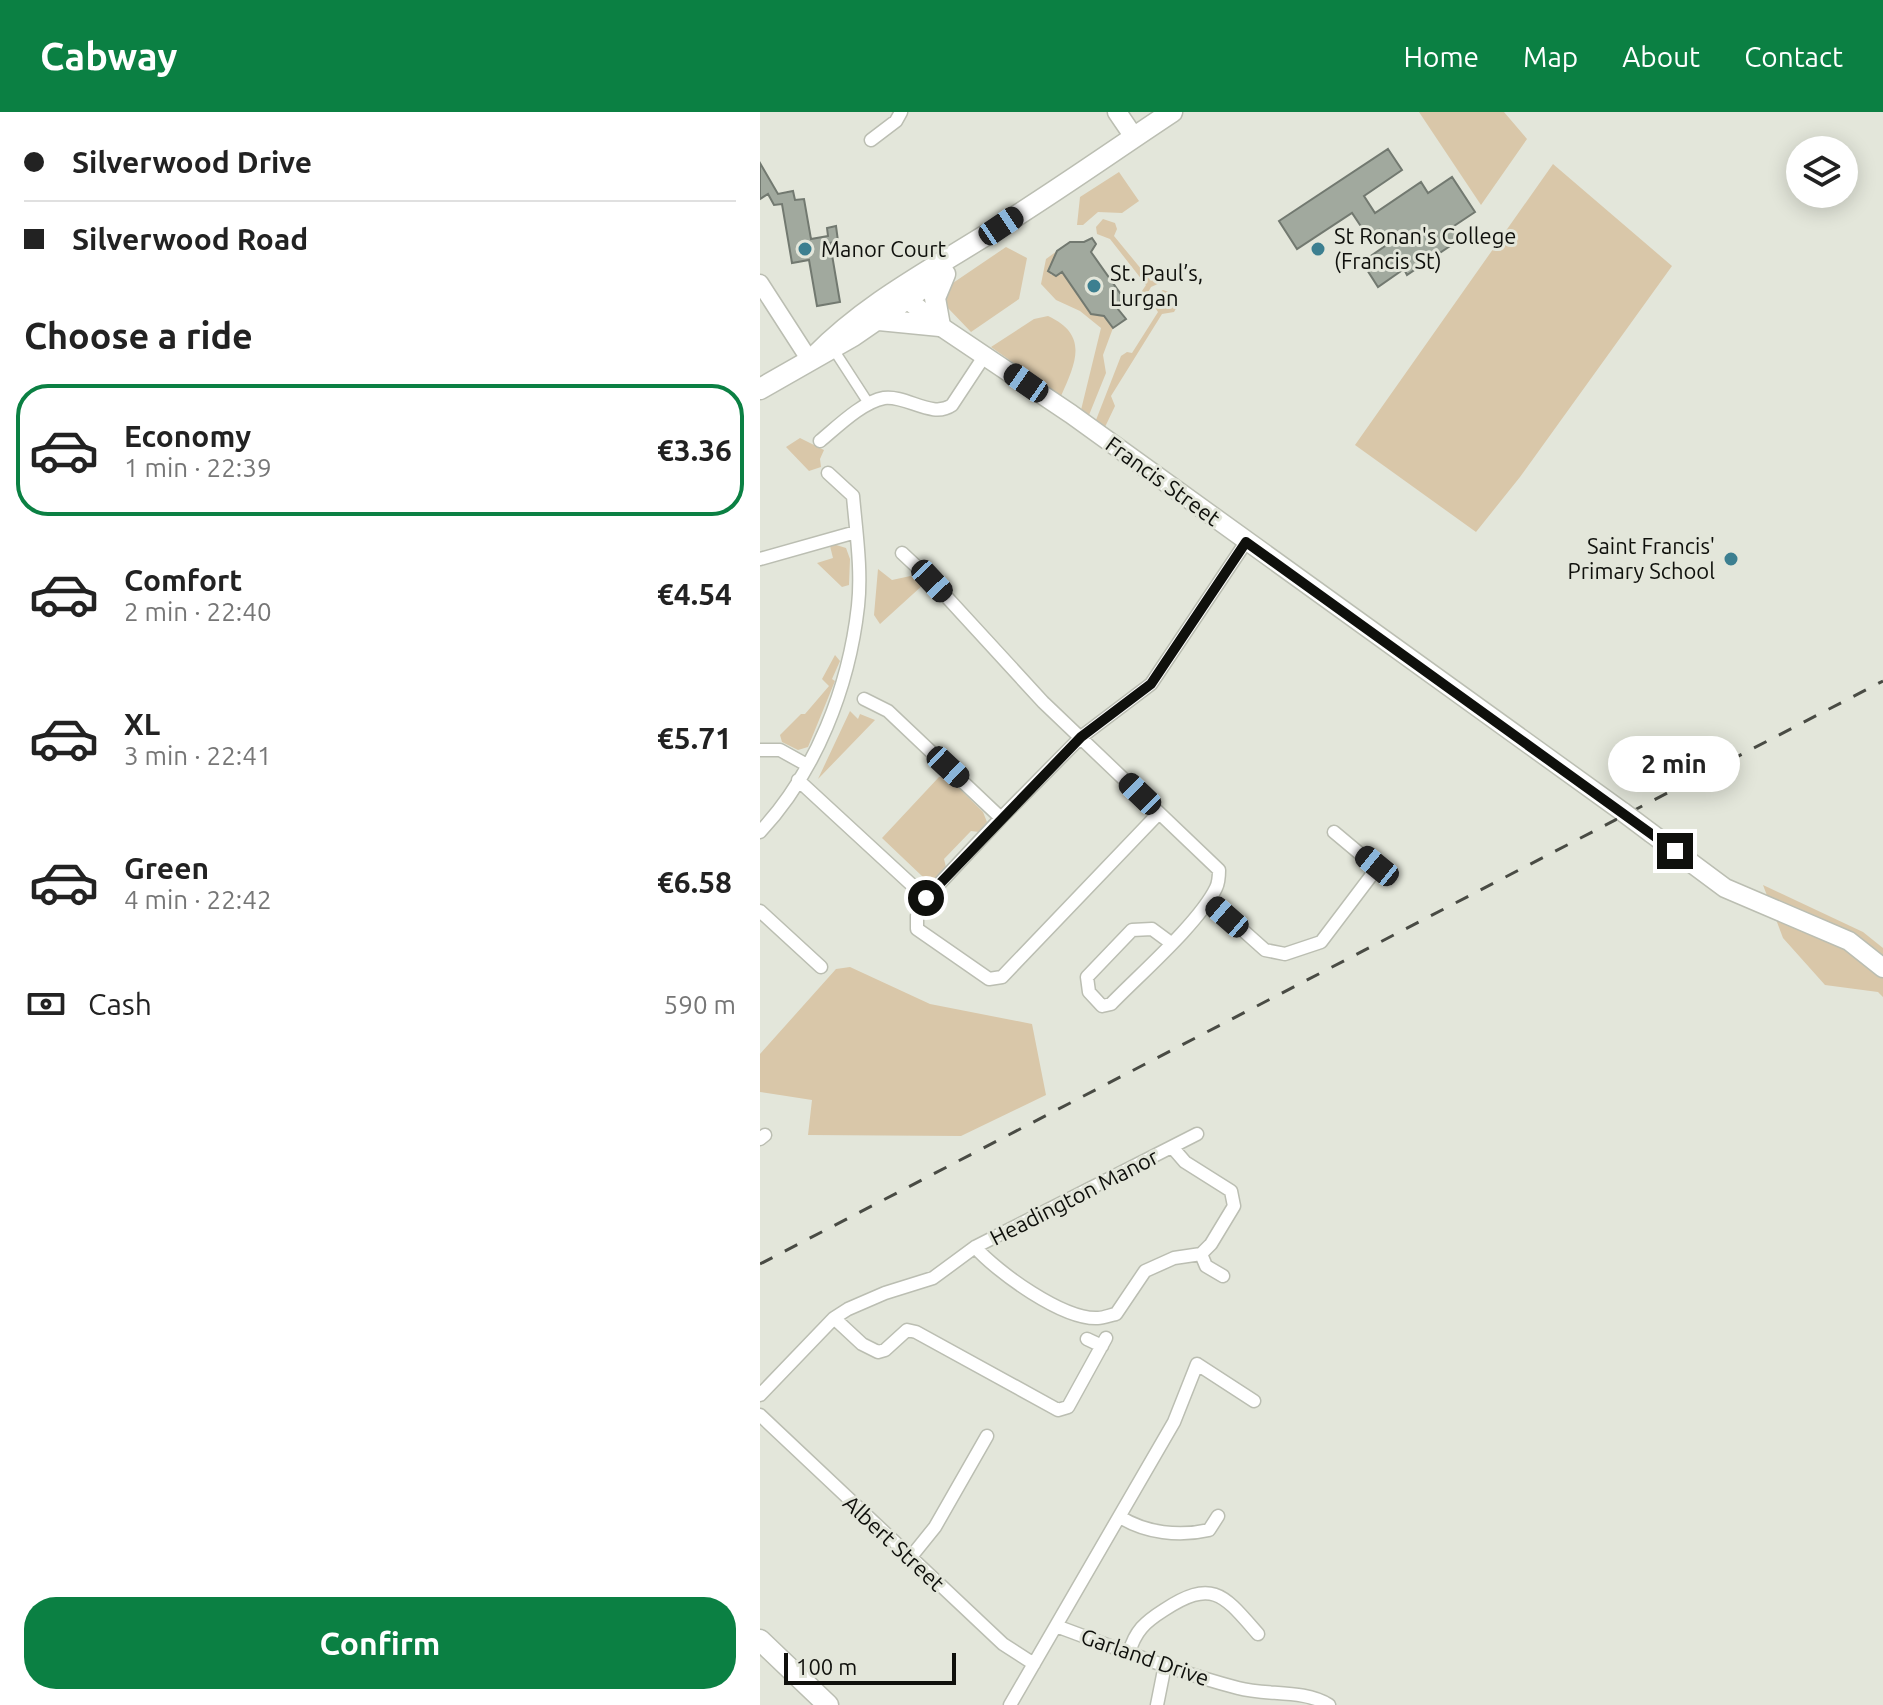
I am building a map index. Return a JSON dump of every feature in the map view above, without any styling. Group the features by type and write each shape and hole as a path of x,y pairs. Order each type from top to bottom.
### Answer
{"main road":[{"path":"1117,112 1134,137"},
{"path":"760,389 879,320 904,294 978,241 1172,112"},
{"path":"819,354 847,324 947,270 978,241"},
{"path":"879,320 940,326 935,298 947,270"},
{"name":"Francis Street","path":"904,294 940,326 985,355 1725,888 1837,935 1883,968"},
{"path":"760,1640 818,1702"}],"street":[{"path":"871,140 896,121 901,112"},
{"path":"760,283 819,354 869,404"},
{"path":"825,441 869,404 880,399 893,398 937,411 945,410 952,405 985,355"},
{"path":"760,832 807,765 836,704 846,673 858,606 853,496 828,473"},
{"path":"760,559 856,532"},
{"path":"1159,813 1006,974 997,979 989,979 921,935 917,929 917,916 926,898 1001,818 1081,737 1151,684 1246,542"},
{"path":"902,553 932,581 1043,702 1219,870 1218,885 1209,900 1171,943 1111,1004 1102,1006 1089,992 1087,977 1132,930 1152,929 1171,943"},
{"path":"864,699 888,711 1001,818"},
{"path":"760,750 780,750 807,765"},
{"path":"798,780 926,898"},
{"path":"1209,900 1265,950 1285,954 1321,942 1377,866 1334,832"},
{"path":"760,911 821,967"},
{"name":"Headington Manor","path":"760,1395 834,1318 848,1309 933,1278 975,1247 1197,1134"},
{"name":"Headington Manor","path":"975,1247 994,1267 1020,1286 1077,1314 1098,1318 1116,1314 1145,1271 1158,1263 1201,1254 1211,1244 1234,1206 1231,1191 1185,1162 1172,1147"},
{"path":"1201,1254 1206,1266 1223,1276"},
{"path":"834,1318 862,1344 878,1352 885,1350 907,1330 916,1332 1058,1410 1068,1407 1104,1342 1087,1339"},
{"path":"1010,1705 1174,1422 1197,1364 1254,1401"},
{"name":"Albert Street","path":"760,1415 1003,1644 1034,1664"},
{"path":"910,1558 935,1527 987,1436"},
{"path":"1120,1517 1159,1531 1192,1534 1209,1530 1218,1516"},
{"path":"1129,1653 1135,1634 1148,1620 1193,1592 1207,1593 1232,1604 1258,1634"},
{"name":"Garland Drive","path":"1056,1626 1243,1690 1295,1695 1329,1705"},
{"path":"1157,1705 1165,1665"},
{"path":"1240,1705 1243,1690"}],"shaded area":[{"path":"1419,112 1504,112 1527,139 1481,205"},
{"path":"1553,164 1672,266 1520,477 1476,532 1355,445"},
{"path":"1119,172 1139,201 1122,213 1098,212 1083,225 1077,225 1080,197"},
{"path":"1103,219 1115,223 1117,229 1114,236 1151,281 1159,276 1162,282 1151,287 1145,298 1140,294 1146,285 1110,239 1097,234 1096,227"},
{"path":"1006,247 1027,258 1019,299 971,332 947,307 947,287"},
{"path":"1057,251 1049,266 1051,275 1063,274 1091,313 1104,316 1113,328 1103,355 1106,373 1089,415 1081,410 1101,328 1080,311 1056,300 1041,284 1046,259"},
{"path":"1163,290 1175,294 1178,305 1174,312 1162,314 1111,396 1115,406 1105,427 1096,420 1121,356 1132,353 1158,312 1154,306 1155,295"},
{"path":"1048,316 1069,332 1076,350 1061,396 991,347 1034,319"},
{"path":"800,438 824,450 821,467 809,471 786,447"},
{"path":"830,546 846,548 850,559 849,585 842,587 817,563 833,558"},
{"path":"878,569 892,580 915,575 923,579 924,584 880,624 874,615"},
{"path":"835,655 840,661 832,679 835,681 808,747 798,750 782,742 780,735 801,714 805,714 829,686 822,679"},
{"path":"850,711 858,719 860,714 875,720 818,779"},
{"path":"939,777 948,777 983,812 987,822 979,832 971,831 944,859 946,867 932,881 925,883 923,877 882,838"},
{"path":"1763,885 1863,932 1883,948 1883,997 1878,992 1825,985 1783,938"},
{"path":"850,967 930,1004 1032,1024 1046,1095 961,1136 808,1135 812,1100 760,1092 760,1054 836,969"}],"building":[{"name":"St Ronan's College (Francis St)","path":"1388,149 1402,170 1364,196 1375,213 1421,182 1428,193 1452,177 1475,212 1451,228 1459,240 1407,275 1404,269 1378,287 1362,262 1388,244 1379,230 1368,237 1352,213 1297,249 1279,221"},
{"name":"Manor Court","path":"760,163 778,194 793,191 795,200 804,199 811,239 828,236 827,228 836,226 838,241 830,243 840,302 817,306 809,260 792,263 782,204 774,205 768,194 760,199"},
{"name":"St. Paul’s, Lurgan","path":"1092,238 1096,244 1091,252 1122,296 1118,309 1126,319 1113,328 1104,316 1091,314 1062,272 1056,276 1048,271 1057,251 1070,242 1084,242"}],"railway":[{"path":"760,1264 1883,681"}],"place":[{"name":"Manor Court","path":"805,249"},
{"name":"St Ronan's College (Francis St)","path":"1318,249"},
{"name":"St. Paul’s, Lurgan","path":"1094,286"},
{"name":"Saint Francis' Primary School","path":"1731,559"}],"route":[{"path":"926,898 1081,737 1151,684 1246,542 1675,851"}]}
